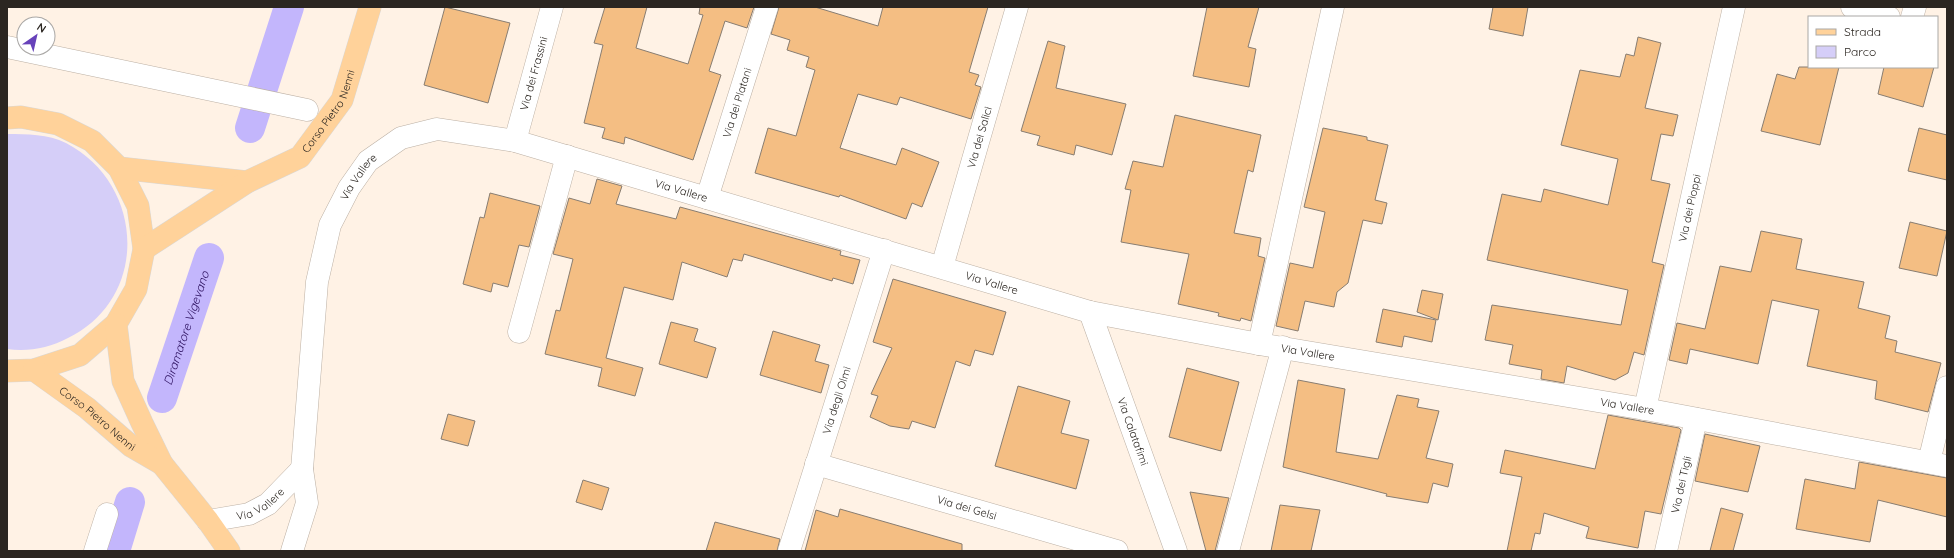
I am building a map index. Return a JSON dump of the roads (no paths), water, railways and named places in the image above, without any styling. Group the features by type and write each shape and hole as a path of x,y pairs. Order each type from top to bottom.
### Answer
{"main road":[{"name":"Corso Pietro Nenni","path":"144,249 247,182 300,157 342,100 370,7"},
{"path":"7,118 21,117 58,124 92,142 119,168 138,206 144,249 136,289 116,324 80,355 34,370 7,371"},
{"path":"119,168 247,182"},
{"name":"Corso Pietro Nenni","path":"116,324 123,381 162,464 208,521 229,551"},
{"name":"Corso Pietro Nenni","path":"34,370 87,408 131,446 162,464"}],"street":[{"name":"Via dei Frassini","path":"515,141 552,7"},
{"name":"Via dei Platani","path":"707,198 767,7"},
{"name":"Via dei Salici","path":"942,267 1017,7"},
{"path":"1259,344 1333,7"},
{"name":"Via dei Pioppi","path":"1644,409 1734,7"},
{"path":"1852,7 1885,16"},
{"path":"7,47 283,103 307,110"},
{"name":"Via Vallere","path":"292,551 307,503 302,469 318,282 330,225 349,188 368,161 401,138 437,129 515,141 1090,312 1259,344 1644,409 1938,464"},
{"path":"519,332 567,156"},
{"name":"Via degli Olmi","path":"789,551 884,250"},
{"name":"Via Calatafimi","path":"1090,312 1176,551"},
{"path":"1228,551 1283,347"},
{"path":"1938,464 1947,387"},
{"name":"Via dei Tigli","path":"1666,551 1696,419"},
{"name":"Via dei Gelsi","path":"816,464 1117,551"},
{"name":"Via Vallere","path":"208,521 249,514 268,504 302,469"},
{"path":"95,551 107,514"}],"waterway":[{"name":"Diramatore Vigevano","path":"250,128 289,7"},
{"name":"Diramatore Vigevano","path":"162,398 209,258"},
{"name":"Diramatore Vigevano","path":"115,551 130,502"}]}
